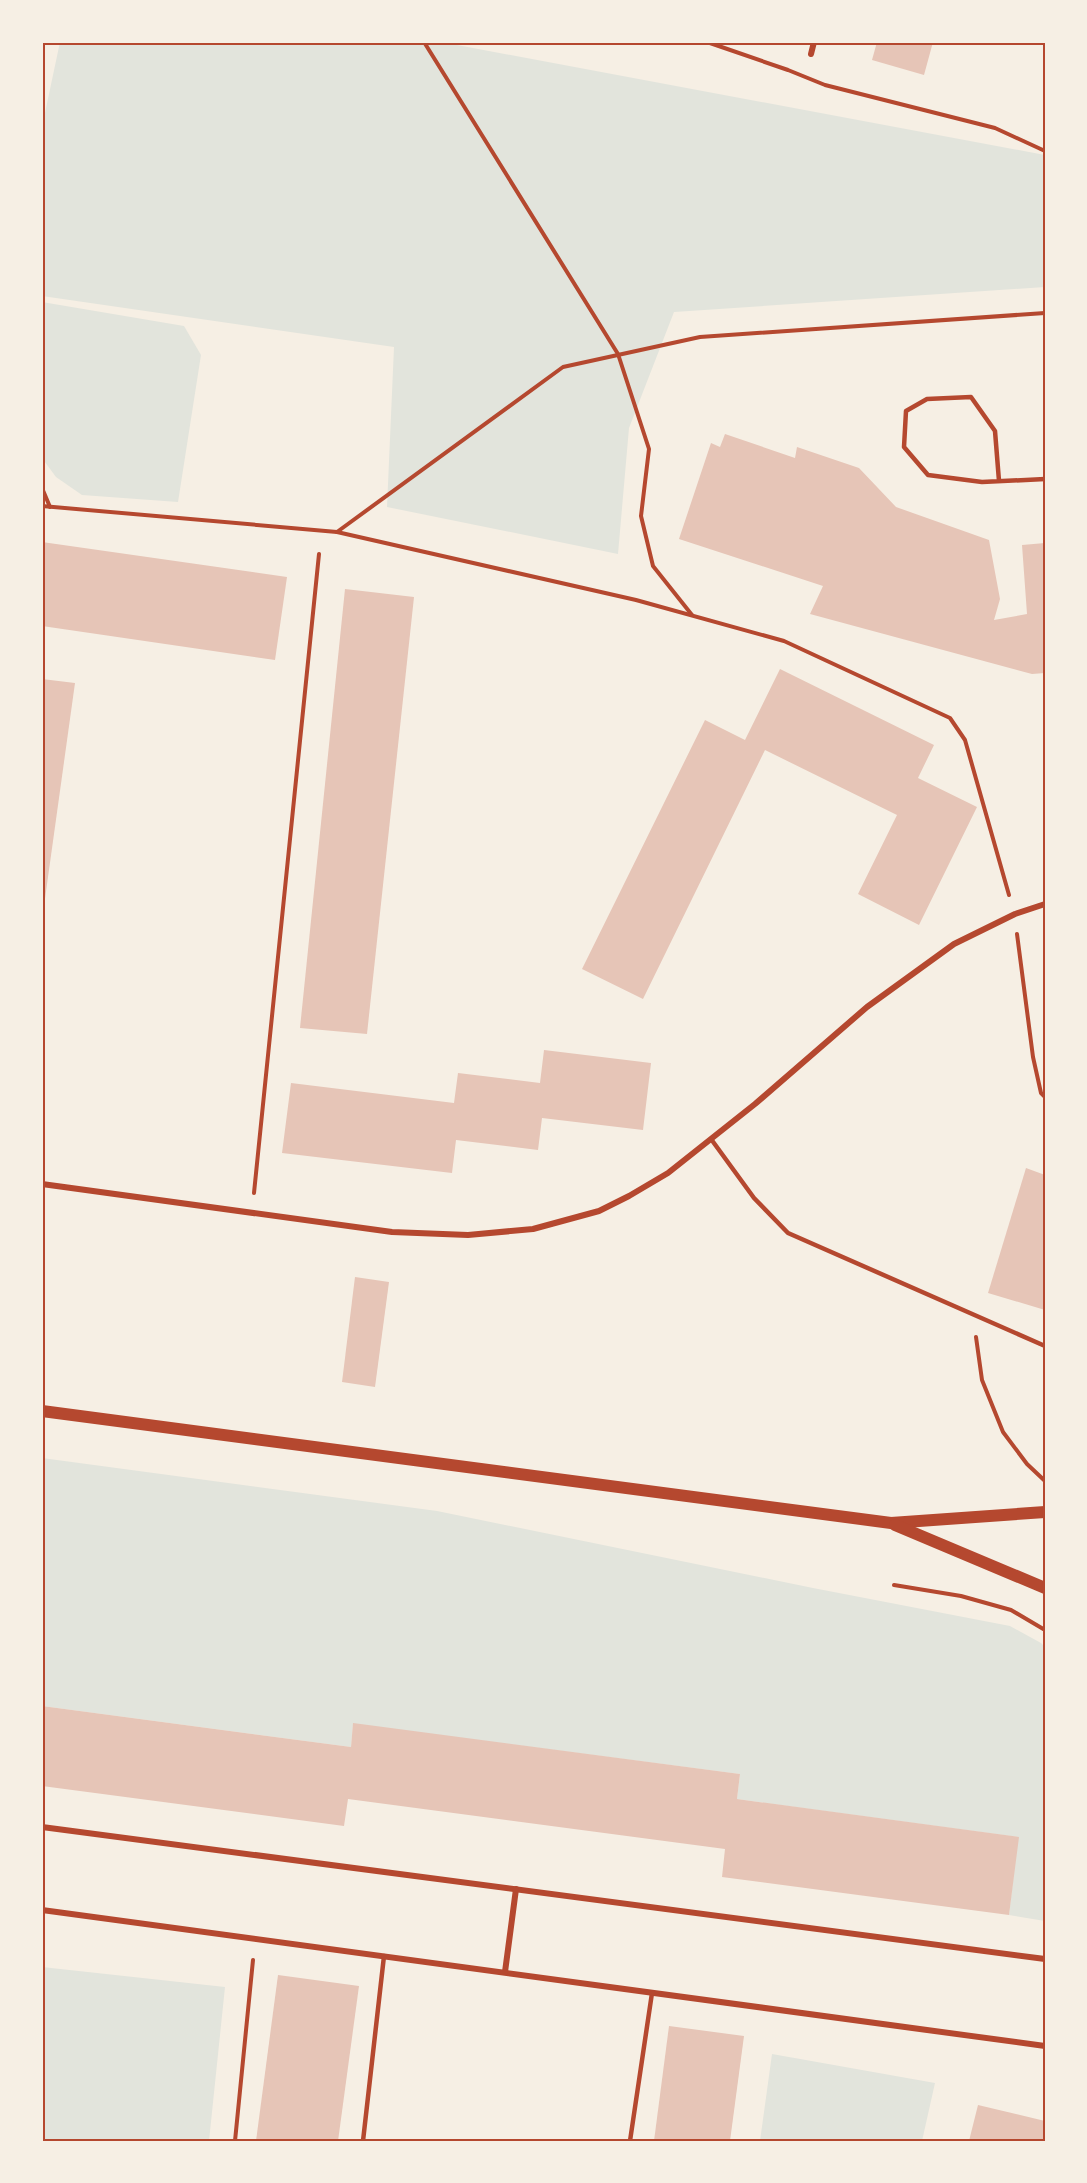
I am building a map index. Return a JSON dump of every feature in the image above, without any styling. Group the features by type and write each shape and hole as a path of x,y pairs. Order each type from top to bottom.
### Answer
{"main road":[{"path":"42,1411 891,1523 1045,1512"},
{"path":"891,1523 1045,1588"}],"street":[{"path":"811,54 814,42"},
{"path":"42,1184 392,1232 468,1235 533,1229 599,1211 668,1173 764,1097 867,1007 954,944 1015,914 1045,904"},
{"path":"42,1827 1045,1959"},
{"path":"505,1972 516,1889"},
{"path":"42,1910 1045,2046"}],"lane":[{"path":"999,481 995,430 971,397 927,399 906,411 904,447 928,475 982,482 1045,479"},
{"path":"711,1139 754,1198 788,1233 1045,1346"},
{"path":"363,2141 384,1956"},
{"path":"630,2141 652,1993"}],"path":[{"path":"424,42 618,354 649,449 641,516 652,566 693,616"},
{"path":"707,42 825,85 995,128 1045,151"},
{"path":"337,532 563,367 700,337 1045,313"},
{"path":"42,488 50,507"},
{"path":"42,506 337,532 636,600 784,641 950,718 966,740 1015,914 1033,1057 1041,1093 1045,1096"},
{"path":"252,1212 319,554"},
{"path":"973,1314 982,1380 1003,1432 1027,1464 1045,1481"},
{"path":"894,1585 960,1596 1011,1610 1045,1630"},
{"path":"236,2141 256,1938"}],"shaded area":[{"path":"60,42 448,42 1045,155 1045,287 674,312 629,428 618,554 387,507 394,347 42,296 42,127"},
{"path":"42,302 184,326 201,355 178,502 82,495 56,477 42,458"},
{"path":"42,1458 437,1511 1010,1626 1045,1647 1045,1921 1009,1915 1018,1837 737,1799 740,1774 353,1724 351,1747 42,1706"},
{"path":"42,1967 225,1987 209,2141 42,2141"},
{"path":"772,2054 935,2083 922,2141 760,2141"}],"building":[{"path":"877,42 933,42 924,75 872,60"},
{"path":"725,434 795,458 797,447 859,468 896,507 989,540 1000,599 994,620 1027,614 1022,545 1045,543 1045,673 1032,674 810,614 823,586 679,539 711,443 720,447"},
{"path":"42,542 287,577 275,660 42,626"},
{"path":"345,589 414,597 367,1034 300,1028"},
{"path":"780,669 934,745 918,778 977,807 919,925 858,894 897,815 765,750 643,999 582,969 705,720 745,740"},
{"path":"42,679 75,683 43,913 42,913"},
{"path":"544,1050 651,1063 643,1130 542,1118 538,1150 456,1140 452,1173 282,1153 291,1083 454,1103 458,1073 540,1083"},
{"path":"1026,1168 1045,1175 1045,1310 988,1293"},
{"path":"355,1277 389,1282 375,1387 342,1382"},
{"path":"42,1706 351,1747 353,1723 740,1774 737,1799 1019,1837 1009,1915 722,1877 725,1849 348,1799 344,1826 42,1786"},
{"path":"278,1975 359,1986 338,2141 256,2141"},
{"path":"669,2026 744,2036 730,2141 654,2141"},
{"path":"978,2105 1045,2121 1045,2141 969,2141"}]}
